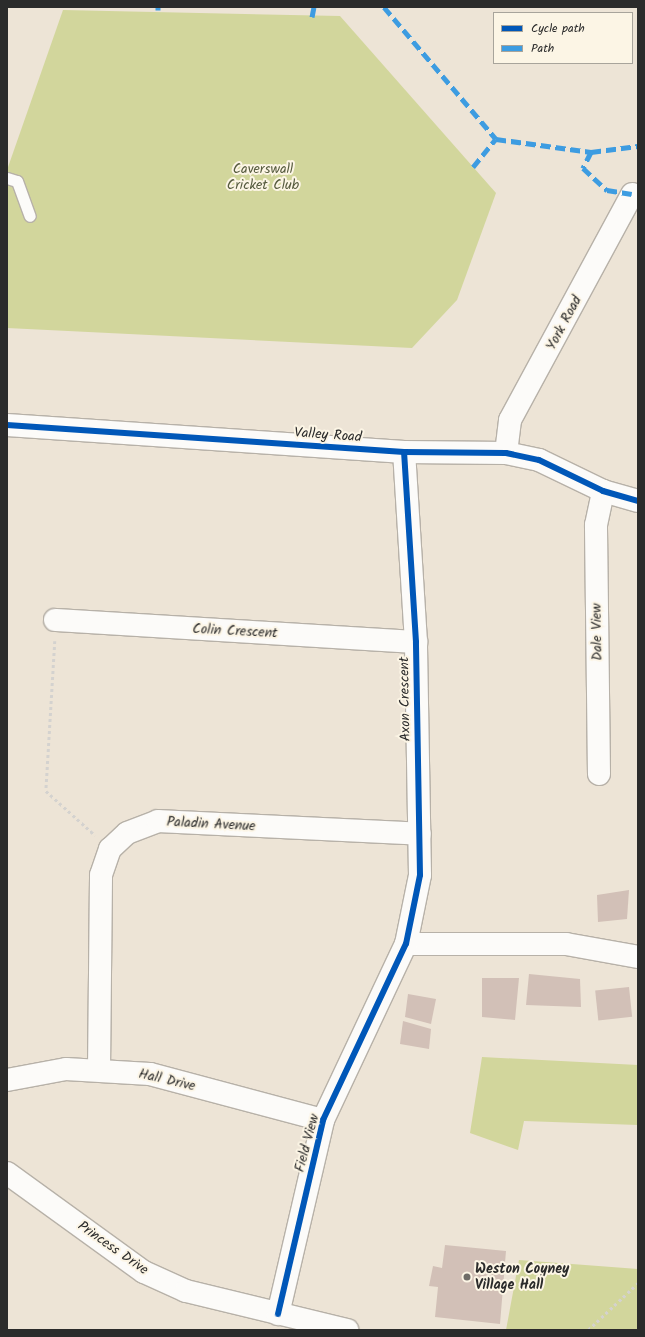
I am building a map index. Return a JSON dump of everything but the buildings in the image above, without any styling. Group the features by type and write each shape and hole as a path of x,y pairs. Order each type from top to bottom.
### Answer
{"street":[{"name":"York Road","path":"506,453 510,420 632,194"},
{"name":"Valley Road","path":"7,425 404,452 506,453 539,460 603,491 638,501"},
{"name":"Axon Crescent","path":"404,452 416,642 420,834 420,875 406,944"},
{"name":"Dale View","path":"599,774 596,525 603,491"},
{"name":"Colin Crescent","path":"55,620 416,642"},
{"name":"Paladin Avenue","path":"99,1069 102,875 110,849 127,833 158,821 420,834"},
{"path":"406,944 566,944 638,957"},
{"name":"Field View","path":"278,1314 323,1120 406,944"},
{"name":"Hall Drive","path":"7,1080 66,1070 99,1069 150,1074 323,1120"},
{"name":"Princess Drive","path":"7,1173 144,1272 186,1292 347,1330"}],"lane":[{"path":"7,178 17,181 30,216"}],"path":[{"path":"55,620 46,791 110,849"},
{"path":"588,1330 638,1283"}],"green space":[{"name":"Caverswall Cricket Club","path":"63,10 340,16 496,193 457,300 412,348 7,328 7,170"},
{"path":"482,1057 638,1065 638,1125 524,1121 518,1150 470,1133"},
{"path":"519,1260 638,1269 638,1330 506,1330"}],"marked path":[{"path":"312,17 314,7"},
{"path":"384,7 496,139 591,152 638,146"},
{"path":"473,167 496,139"},
{"path":"591,152 583,168 607,190 632,194"}],"cycle path":[{"path":"7,425 404,452 506,453 539,460 603,491 638,501"},
{"path":"278,1314 323,1120 406,944 420,875 416,642 404,452"}],"place":[{"name":"Weston Coyney Village Hall","path":"467,1277"}]}
